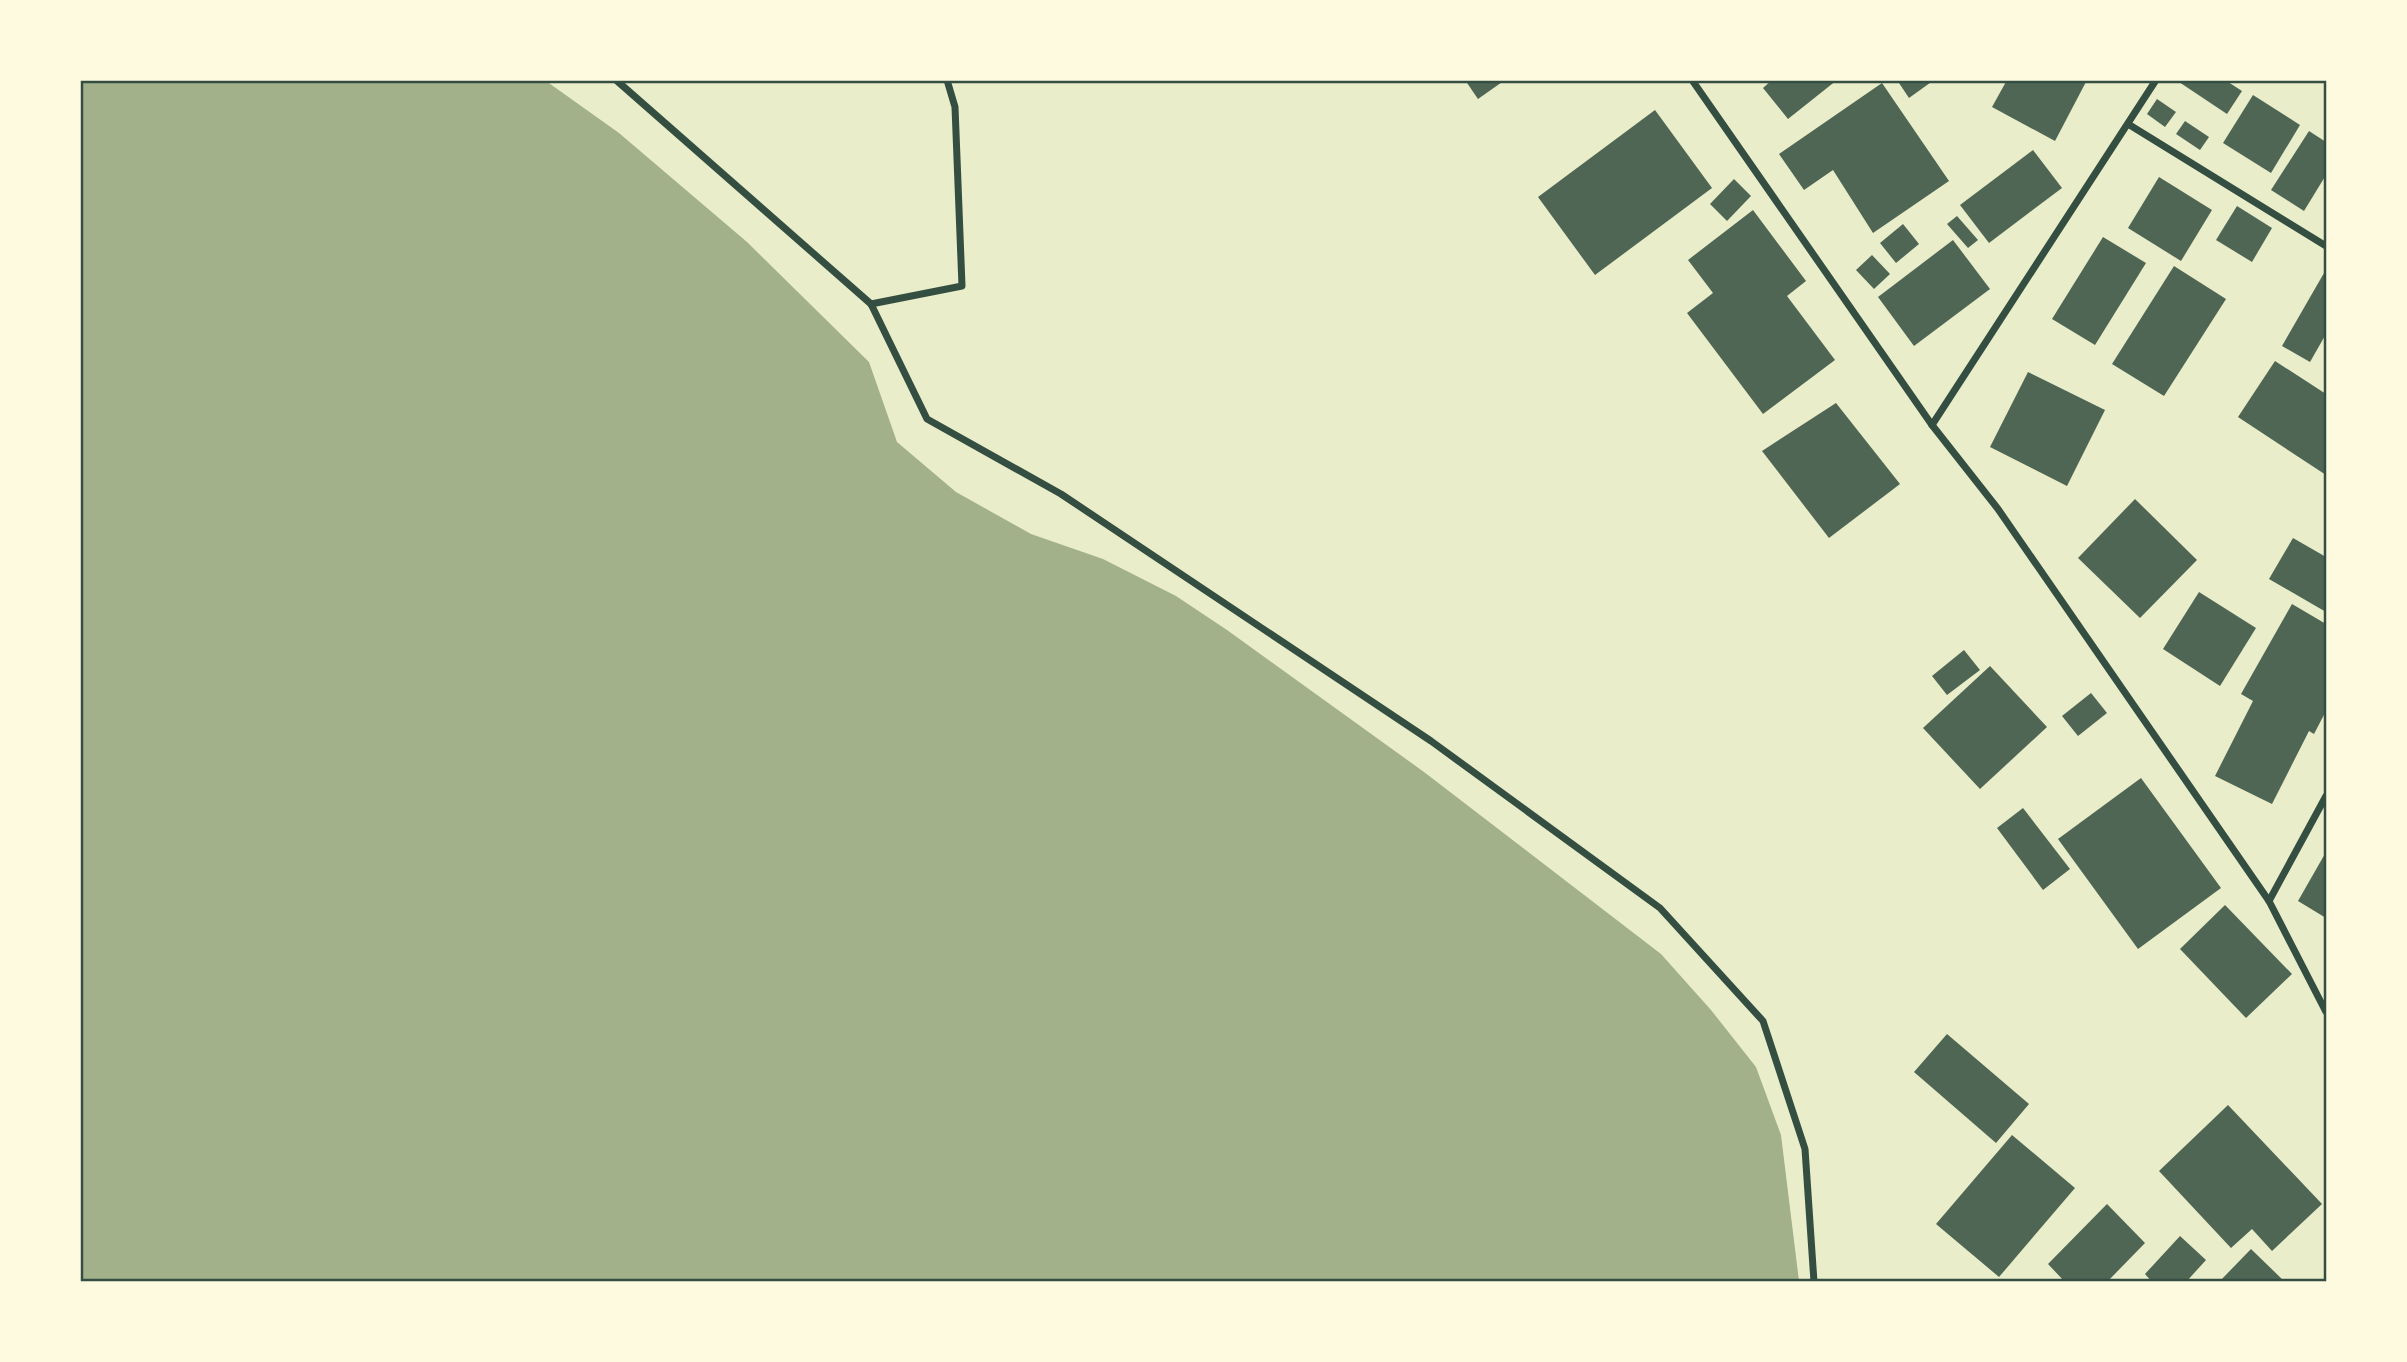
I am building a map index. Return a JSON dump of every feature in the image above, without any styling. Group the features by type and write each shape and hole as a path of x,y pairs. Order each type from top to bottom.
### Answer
{"street":[{"path":"616,80 871,304 928,419 1084,509 1431,741 1660,908 1763,1021 1805,1149 1814,1282"},
{"path":"871,304 962,286 955,107 947,80"},
{"path":"1692,80 1932,425 1998,509 2269,901 2326,1012"},
{"path":"1932,425 2156,80"},
{"path":"2127,124 2326,246"},
{"path":"2269,901 2326,796"}],"shaded area":[{"path":"80,81 546,81 619,133 747,242 869,362 897,442 956,492 1031,534 1103,559 1176,596 1424,772 1661,954 1711,1010 1756,1067 1781,1135 1799,1281 81,1281"}],"building":[{"path":"1465,80 1505,80 1478,99"},
{"path":"1772,80 1837,80 1788,119 1763,88"},
{"path":"1897,80 1934,80 1909,98"},
{"path":"2007,80 2087,80 2055,141 1992,107"},
{"path":"2176,80 2225,80 2242,91 2227,114"},
{"path":"1882,83 1949,181 1873,233 1833,170 1804,190 1779,154"},
{"path":"2253,95 2300,125 2271,173 2223,143"},
{"path":"2157,99 2176,112 2165,127 2147,114"},
{"path":"1655,110 1712,188 1595,275 1538,197"},
{"path":"2185,121 2209,137 2200,150 2176,134"},
{"path":"2309,131 2326,142 2326,175 2304,211 2271,190"},
{"path":"2033,150 2062,188 1989,243 1960,205"},
{"path":"2159,177 2212,210 2181,261 2128,228"},
{"path":"1734,179 1751,196 1727,221 1710,204"},
{"path":"2237,206 2272,228 2252,262 2216,240"},
{"path":"1753,210 1806,281 1787,296 1835,360 1763,414 1687,313 1713,293 1688,260"},
{"path":"1957,216 1978,240 1968,248 1947,224"},
{"path":"1903,224 1919,244 1896,263 1880,243"},
{"path":"2103,237 2146,263 2095,345 2052,319"},
{"path":"1953,240 1990,289 1914,346 1878,297"},
{"path":"1872,255 1890,274 1874,289 1856,270"},
{"path":"2174,266 2226,299 2164,396 2112,364"},
{"path":"2324,273 2326,334 2310,362 2282,346"},
{"path":"2275,361 2326,394 2326,475 2238,417"},
{"path":"2028,372 2105,410 2067,486 1990,447"},
{"path":"1836,403 1900,484 1829,538 1762,451"},
{"path":"2135,499 2197,560 2140,618 2078,558"},
{"path":"2293,538 2326,557 2326,612 2269,579"},
{"path":"2199,592 2256,628 2220,686 2163,649"},
{"path":"2292,604 2326,624 2326,711 2314,734 2309,731 2272,804 2215,776 2253,701 2241,694"},
{"path":"1964,650 1980,670 1947,695 1932,676"},
{"path":"1990,666 2047,727 1980,789 1923,728"},
{"path":"2091,693 2107,713 2078,736 2062,716"},
{"path":"2141,778 2221,888 2138,949 2058,839"},
{"path":"2023,808 2070,869 2043,890 1997,828"},
{"path":"2326,852 2326,918 2298,901"},
{"path":"2225,905 2292,974 2246,1018 2180,949"},
{"path":"1947,1034 2029,1104 1996,1143 1914,1072"},
{"path":"2228,1105 2322,1204 2272,1251 2252,1229 2231,1248 2159,1171"},
{"path":"2012,1135 2075,1188 1999,1277 1936,1224"},
{"path":"2107,1204 2145,1243 2107,1282 2065,1282 2048,1264"},
{"path":"2180,1236 2206,1260 2186,1282 2152,1282 2145,1274"},
{"path":"2251,1249 2285,1282 2219,1282"}]}
